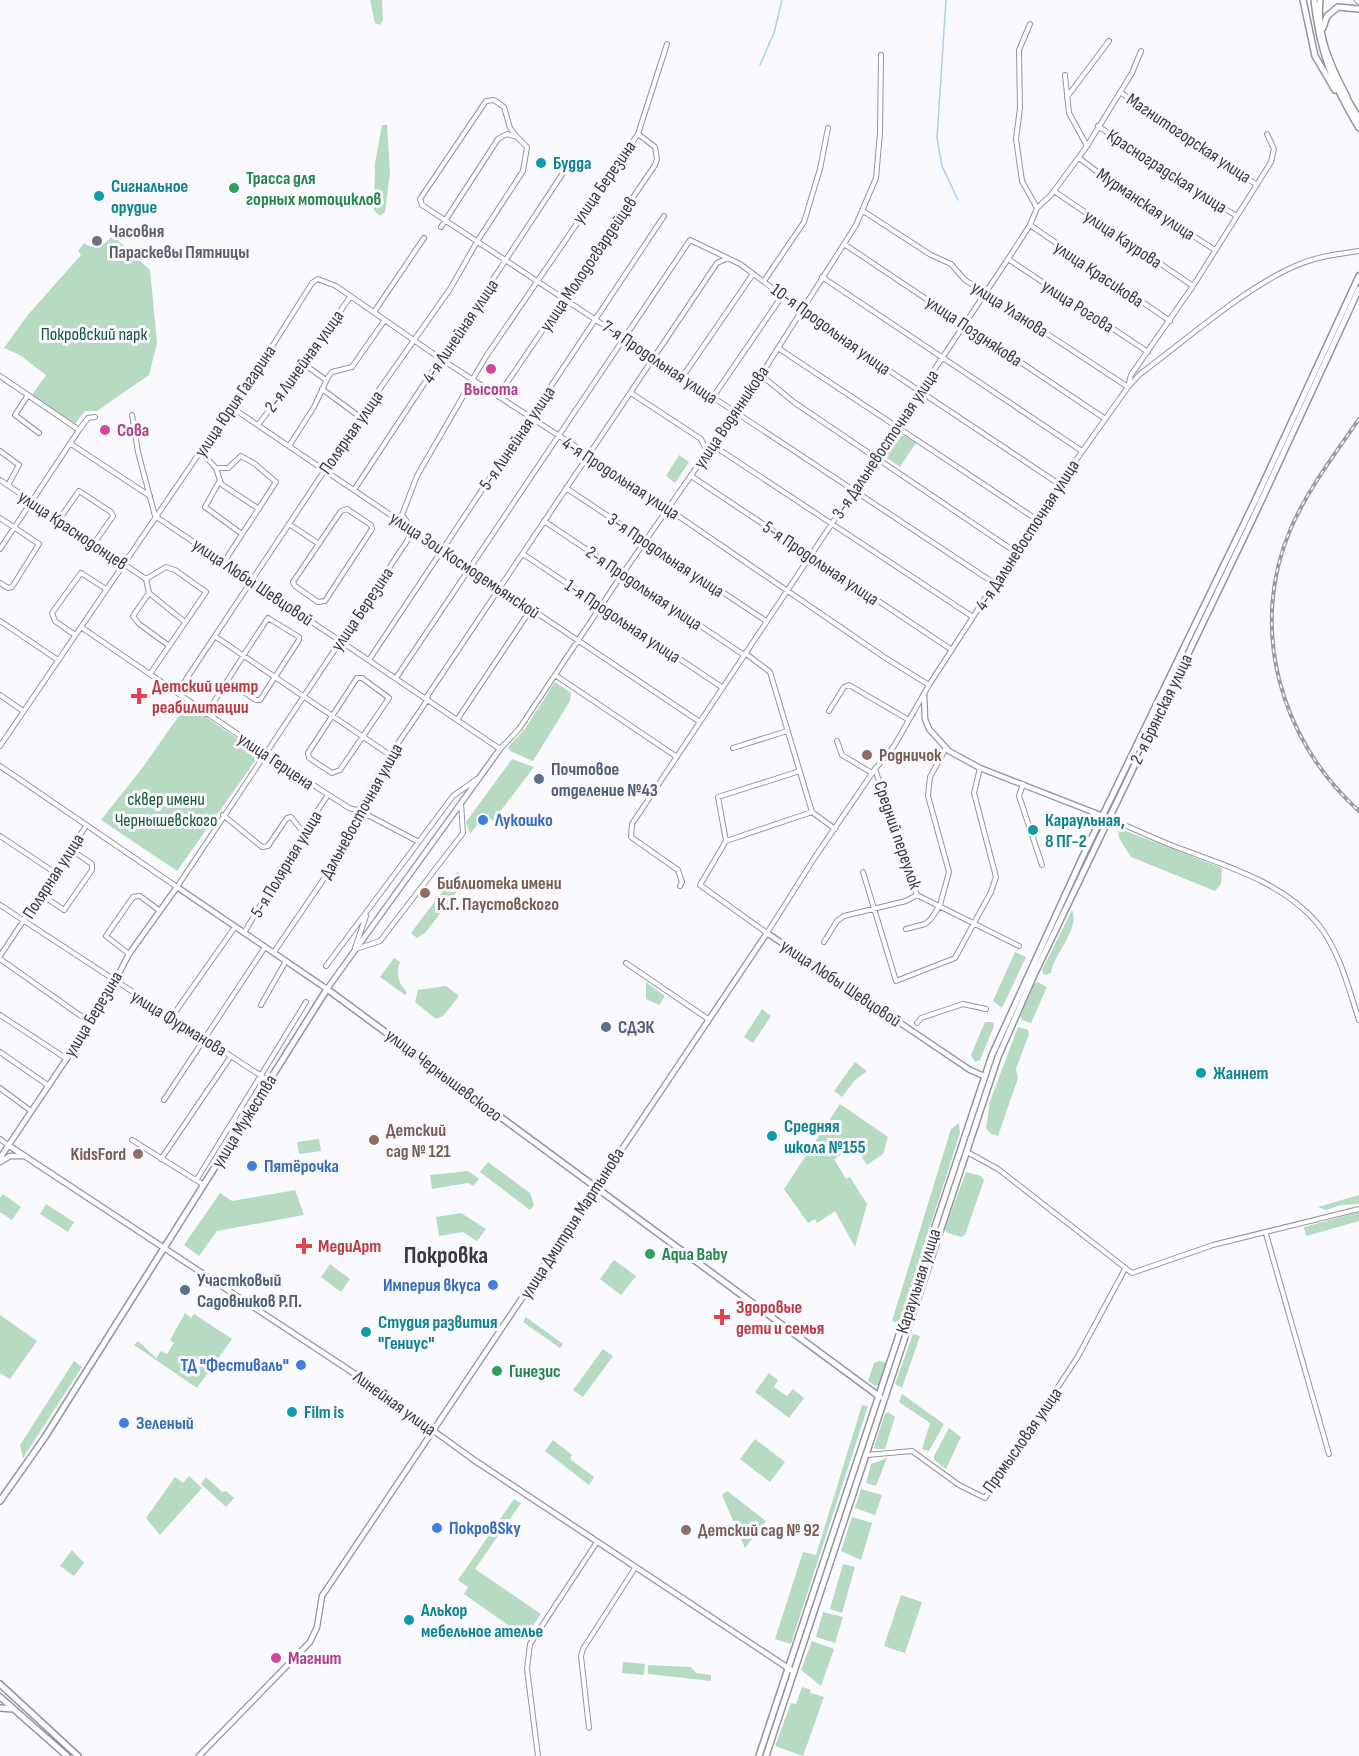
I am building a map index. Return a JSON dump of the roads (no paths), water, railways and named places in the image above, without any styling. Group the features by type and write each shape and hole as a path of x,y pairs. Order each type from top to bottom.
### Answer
{"main road":[{"path":"1303,0 1315,56 1359,119"},
{"path":"1316,1 1318,38 1326,67 1345,99"},
{"path":"1316,1 1328,57 1359,128"},
{"path":"1322,33 1327,16 1331,11 1347,6 1359,9"},
{"name":"2-я Брянская улица","path":"1106,818 1359,276"},
{"name":"2-я Брянская улица","path":"1106,818 1257,510 1359,290"},
{"name":"Караульная улица","path":"759,1756 867,1455 984,1076 1007,1019 1106,818"},
{"name":"Караульная улица","path":"766,1756 791,1670 998,1057 1106,818"},
{"name":"улица Мужества","path":"0,1501 45,1437 327,989"},
{"name":"улица Чернышевского","path":"327,989 883,1398"},
{"path":"0,1684 78,1756"},
{"path":"0,1697 67,1756"},
{"path":"0,1708 15,1710"}],"street":[{"path":"1030,24 1019,50 1020,108 1016,139 1022,181 1037,208"},
{"path":"1067,97 1109,41"},
{"name":"улица Березина","path":"0,1160 91,1023 129,954 177,887 413,530 402,515 407,495 472,379 536,281 638,134 667,44"},
{"name":"3-я Дальневосточная улица","path":"681,884 678,870 631,837 632,824 943,358 1030,225 1037,208 1054,191 1087,146 1120,92 1141,51"},
{"name":"улица Водянникова","path":"500,748 519,729 623,573 761,375 863,211 876,178 880,133 881,55"},
{"path":"1065,75 1069,112 1087,146"},
{"name":"Магнитогорская улица","path":"1120,92 1257,185"},
{"path":"447,221 424,208 420,198 486,100 494,100 504,107 510,128 517,137"},
{"name":"Красноградская улица","path":"1098,126 1178,181 1237,216"},
{"path":"764,281 804,222 820,169 828,128"},
{"name":"улица Молодогвардейцев","path":"498,396 655,165 656,147 638,134"},
{"name":"4-я Дальневосточная улица","path":"767,933 873,771 894,746 929,685 1014,551 1104,418 1128,387 1131,375 1170,321 1257,185 1274,153 1268,134"},
{"path":"441,227 498,139 507,135 517,137"},
{"name":"Полярная улица","path":"177,693 360,417 450,289 478,240 523,171 527,147 517,137"},
{"name":"Мурманская улица","path":"1078,158 1215,250"},
{"name":"4-я Линейная улица","path":"354,490 565,170"},
{"name":"улица Каурова","path":"1054,191 1193,286"},
{"name":"улица Уланова","path":"863,211 931,255 951,264 965,280 1128,387"},
{"name":"5-я Линейная улица","path":"369,660 664,216"},
{"name":"7-я Продольная улица","path":"447,221 994,583"},
{"name":"улица Красикова","path":"1030,225 1170,321"},
{"path":"374,312 424,238"},
{"name":"10-я Продольная улица","path":"625,338 690,240 740,264 802,311 1059,484"},
{"name":"улица Позднякова","path":"844,244 1104,418"},
{"path":"1128,387 1140,374 1281,272 1317,258 1359,251"},
{"name":"Дальневосточная улица","path":"274,952 321,883 361,817 360,811 390,755 499,588 717,263 727,259"},
{"name":"улица Рогова","path":"1008,259 1148,352"},
{"path":"683,376 753,274"},
{"path":"822,277 1083,451"},
{"name":"4-я Продольная улица","path":"312,283 322,279 374,312 384,321 668,508 929,685"},
{"name":"улица Юрия Гагарина","path":"0,746 201,452 312,283"},
{"path":"713,397 782,296"},
{"name":"2-я Линейная улица","path":"258,425 350,297"},
{"path":"289,446 315,407 322,388 332,372 352,368 384,321"},
{"path":"396,678 625,338"},
{"path":"778,348 1036,519"},
{"path":"304,364 326,380"},
{"path":"761,375 795,404 1014,551"},
{"path":"0,376 79,430"},
{"path":"322,388 360,417"},
{"path":"631,393 701,439 706,449 714,446 973,617"},
{"path":"28,395 15,414 39,433"},
{"name":"улица Зои Космодемьянской","path":"231,407 700,722"},
{"path":"132,415 138,452 156,516"},
{"path":"0,549 79,430 88,418 95,417"},
{"path":"71,444 150,496"},
{"path":"0,451 19,465 8,485"},
{"path":"201,452 216,468 219,482 205,507 242,534"},
{"path":"216,468 228,468 240,456 273,477 275,485 224,562"},
{"name":"5-я Продольная улица","path":"691,476 952,650"},
{"name":"улица Краснодонцев","path":"0,480 146,579"},
{"path":"219,482 259,509"},
{"name":"3-я Продольная улица","path":"566,488 766,621"},
{"path":"58,521 79,491 111,512 112,516 93,545"},
{"path":"344,509 372,527 322,602 295,586 293,582 318,544 344,509"},
{"name":"улица Любы Шевцовой","path":"156,516 500,748"},
{"path":"0,518 39,545 12,587 8,588 0,583"},
{"name":"2-я Продольная улица","path":"544,521 770,672 812,812"},
{"path":"289,524 318,544"},
{"name":"1-я Продольная улица","path":"523,554 723,687"},
{"path":"150,674 205,594 205,590 173,568 164,568 146,579 149,593 185,622"},
{"path":"75,635 55,621 52,613 81,573 106,589"},
{"path":"149,593 134,613 134,619 168,645"},
{"path":"457,720 531,609"},
{"path":"206,714 227,681 243,656 267,620 272,618 300,639 260,700 255,700 227,681"},
{"path":"0,621 58,660"},
{"name":"улица Герцена","path":"81,627 328,795 349,808 360,811 419,842"},
{"path":"216,637 390,755"},
{"path":"555,675 677,757"},
{"path":"357,678 362,678 387,695 388,699 363,737 335,773 309,758 308,753 333,716 357,678"},
{"path":"829,711 844,687 849,685 909,720"},
{"path":"0,695 23,711"},
{"path":"924,695 925,719 936,738 946,748 980,768 1257,878 1290,898 1319,925 1333,948 1359,1020"},
{"path":"733,748 787,731"},
{"path":"837,741 842,756 873,771"},
{"name":"улица Мужества","path":"327,989 500,748"},
{"path":"906,929 925,924 940,905 949,872 928,788 930,777 946,748"},
{"name":"улица Чернышевского","path":"0,766 327,989"},
{"path":"862,872 896,981 951,961 960,952 996,877 974,794 980,768"},
{"path":"800,771 718,797 726,841 812,812 835,829"},
{"name":"Средний переулок","path":"873,771 917,895 1019,946"},
{"path":"326,966 453,796 478,778"},
{"path":"1023,784 1019,796 1042,865"},
{"name":"5-я Полярная улица","path":"244,933 303,832 328,795"},
{"path":"355,949 380,941 463,833 461,803"},
{"path":"223,815 262,847 268,846 286,818 291,817 303,832"},
{"name":"Полярная улица","path":"0,957 86,826"},
{"path":"0,836 54,872"},
{"name":"улица Любы Шевцовой","path":"726,841 700,885 969,1070 984,1076"},
{"path":"40,894 64,910 92,870 92,864 70,849"},
{"path":"129,954 107,939 107,934 113,925 135,895 160,911"},
{"path":"824,942 837,921 844,916 906,901 917,895"},
{"name":"улица Фурманова","path":"0,905 269,1081"},
{"path":"355,949 369,910"},
{"name":"5-я Полярная улица","path":"171,1018 235,927"},
{"name":"улица Дмитрия Мартынова","path":"199,1756 251,1699 310,1642 317,1628 322,1596 767,933"},
{"path":"164,1100 206,1040 265,947"},
{"path":"0,957 91,1023"},
{"path":"261,1005 286,961"},
{"path":"626,963 708,1019"},
{"path":"197,1179 306,1002"},
{"path":"917,1023 921,1018 963,1004 986,1009"},
{"path":"0,1015 67,1059"},
{"path":"0,1052 49,1086"},
{"path":"161,1159 231,1056"},
{"path":"0,1088 32,1111"},
{"name":"Линейная улица","path":"0,1139 352,1372 434,1431 635,1568 791,1670"},
{"path":"132,1140 204,1185"},
{"path":"967,1152 998,1169 1125,1269 1137,1273 1213,1245 1266,1234 1359,1209"},
{"path":"0,1160 10,1156 26,1156"},
{"path":"1266,1234 1329,1454"},
{"name":"Промысловая улица","path":"867,1455 912,1451 959,1485 984,1498 1077,1359 1125,1269"},
{"path":"538,1756 527,1669 530,1644 597,1542"},
{"path":"589,1728 581,1656 583,1649 635,1568"}],"waterway":[{"path":"760,65 774,33 782,0"},
{"path":"946,0 937,138 942,166 958,200"}],"railway":[{"path":"1359,419 1314,486 1291,528 1278,566 1272,604 1273,642 1279,680 1291,716 1309,751 1332,783 1359,811"}],"place":[{"name":"Будда","path":"541,163"},
{"name":"Трасса для горных мотоциклов","path":"234,188"},
{"name":"Сигнальное орудие","path":"99,196"},
{"name":"Часовня Параскевы Пятницы","path":"97,241"},
{"name":"Высота","path":"491,369"},
{"name":"Сова","path":"105,430"},
{"name":"Детский центр реабилитации","path":"139,696"},
{"name":"Родничок","path":"867,755"},
{"name":"Почтовое отделение №43","path":"539,779"},
{"name":"Лукошко","path":"483,820"},
{"name":"Караульная, 8 ПГ-2","path":"1033,830"},
{"name":"Библиотека имени К.Г. Паустовского","path":"425,893"},
{"name":"СДЭК","path":"606,1027"},
{"name":"Жаннет","path":"1201,1073"},
{"name":"Средняя школа №155","path":"772,1136"},
{"name":"Детский сад № 121","path":"374,1140"},
{"name":"KidsFord","path":"138,1154"},
{"name":"Пятёрочка","path":"252,1166"},
{"name":"МедиАрт","path":"304,1246"},
{"name":"Aqua Baby","path":"650,1254"},
{"name":"Империя вкуса","path":"493,1285"},
{"name":"Участковый Садовников Р.П.","path":"185,1290"},
{"name":"Здоровые дети и семья","path":"722,1317"},
{"name":"Студия развития \"Гениус\"","path":"366,1332"},
{"name":"ТД \"Фестиваль\"","path":"301,1365"},
{"name":"Гинезис","path":"497,1371"},
{"name":"Film is","path":"292,1412"},
{"name":"Зеленый","path":"124,1423"},
{"name":"ПокровSky","path":"437,1528"},
{"name":"Детский сад № 92","path":"686,1530"},
{"name":"Алькор мебельное ателье","path":"409,1620"},
{"name":"Магнит","path":"276,1658"}],"district":[{"name":"Покровка","path":"446,1255"}],"park label":[{"name":"Покровский парк","path":"94,334"},
{"name":"сквер имени Чернышевского","path":"166,809"}]}
